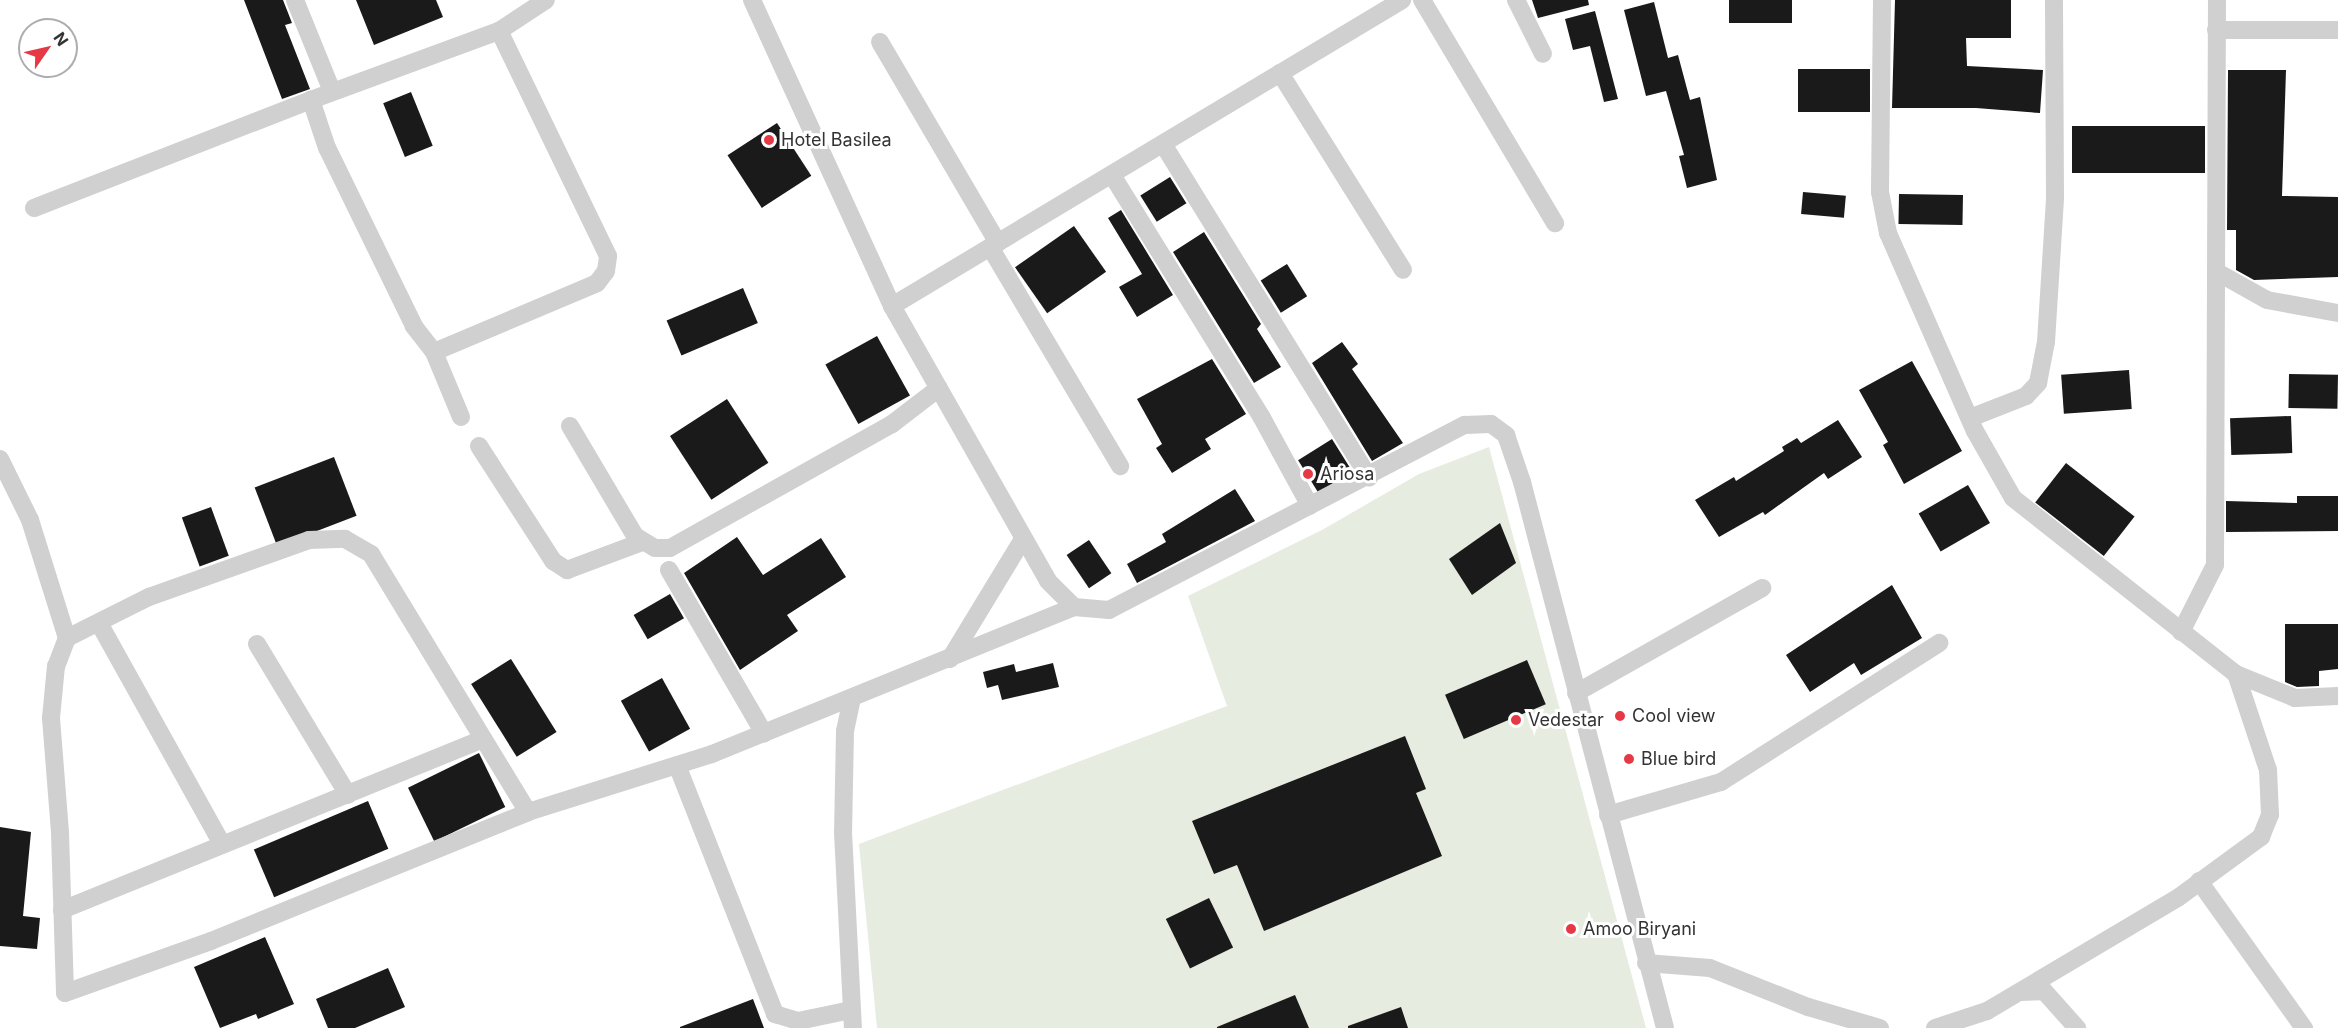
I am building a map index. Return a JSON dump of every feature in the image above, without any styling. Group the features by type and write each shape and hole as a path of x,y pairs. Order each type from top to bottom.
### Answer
{"street":[{"path":"295,0 332,91"},
{"path":"34,208 332,91 499,31 546,0"},
{"path":"752,0 892,306 1023,540 1048,580 1074,607"},
{"path":"892,306 1402,0"},
{"path":"1422,0 1555,223"},
{"path":"1516,0 1542,54"},
{"path":"1882,0 1880,192 1888,233 1970,418 2013,498 2236,674 2295,698 2338,696"},
{"path":"1970,418 2026,396 2038,382 2046,342 2055,197 2054,0"},
{"path":"2181,632 2215,565 2217,0"},
{"path":"2216,30 2338,30"},
{"path":"434,352 597,283 606,271 608,256 499,31"},
{"path":"880,42 1120,466"},
{"path":"1280,73 1403,270"},
{"path":"311,100 327,148 414,326 434,352 460,417"},
{"path":"1163,144 1369,477"},
{"path":"1112,175 1262,418 1310,506"},
{"path":"2217,272 2267,300 2338,313"},
{"path":"570,426 642,542 655,548 670,548 892,424 939,388"},
{"path":"0,459 30,520 67,638 56,666 51,718 65,993 211,941 528,812 677,765 764,733 1074,607 1109,610 1369,477 1465,425 1491,424 1506,435 1522,482 1646,963 1665,1028"},
{"path":"478,446 553,561 567,570 642,542"},
{"path":"67,638 149,597 309,540 345,539 371,554 528,812"},
{"path":"950,659 1023,540"},
{"path":"669,570 764,733"},
{"path":"1576,693 1762,588"},
{"path":"99,623 221,842"},
{"path":"1608,815 1721,782 1939,643"},
{"path":"257,644 348,795"},
{"path":"1935,1028 1987,1011 2018,993 2199,882 2261,837 2270,815 2268,770 2236,674"},
{"path":"677,765 775,1014 798,1021 852,1019 843,832 845,731 852,698"},
{"path":"62,910 221,842 348,795 483,739"},
{"path":"2199,882 2304,1028"},
{"path":"1646,963 1710,968 1808,1007 1880,1028"},
{"path":"2018,993 2044,991 2077,1028"}],"shaded area":[{"path":"1489,447 1646,1028 877,1028 859,844 1227,706 1188,596 1322,530 1419,474"}],"building":[{"path":"244,0 283,0 292,23 285,25 310,89 282,99"},
{"path":"356,0 436,0 443,17 374,45"},
{"path":"1532,0 1588,0 1589,5 1538,18"},
{"path":"1729,0 1792,0 1792,23 1729,23"},
{"path":"1895,0 2011,0 2011,38 1966,38 1967,66 2043,70 2040,113 1976,108 1892,108"},
{"path":"1654,2 1668,58 1678,55 1690,100 1700,97 1717,180 1687,188 1679,156 1684,155 1666,91 1646,96 1624,10"},
{"path":"1595,11 1618,99 1604,102 1590,46 1573,50 1565,19"},
{"path":"1798,69 1870,69 1870,112 1798,112"},
{"path":"2228,70 2286,70 2282,196 2338,197 2338,277 2254,280 2236,270 2236,230 2227,230"},
{"path":"411,92 433,146 405,157 383,103"},
{"path":"777,123 811,176 762,208 728,155"},
{"path":"2072,126 2205,126 2205,173 2072,173"},
{"path":"1170,177 1186,203 1157,222 1140,196"},
{"path":"1803,192 1846,196 1844,218 1801,214"},
{"path":"1899,194 1963,195 1962,225 1898,224"},
{"path":"1121,210 1173,295 1137,317 1119,287 1142,274 1108,218"},
{"path":"1074,226 1106,272 1047,313 1015,267"},
{"path":"1204,232 1261,324 1257,329 1281,367 1254,383 1173,252"},
{"path":"1287,264 1307,296 1281,313 1261,280"},
{"path":"743,288 758,323 681,355 667,320"},
{"path":"877,336 910,395 858,424 825,365"},
{"path":"1342,342 1358,364 1352,369 1403,443 1372,461 1312,363"},
{"path":"1212,359 1246,414 1205,439 1211,449 1172,473 1156,448 1162,444 1137,399"},
{"path":"1912,361 1962,451 1904,484 1883,445 1888,442 1859,390"},
{"path":"2129,370 2132,409 2064,414 2061,375"},
{"path":"2289,374 2338,375 2337,409 2288,408"},
{"path":"727,399 768,463 711,500 670,436"},
{"path":"2291,416 2292,453 2231,455 2230,418"},
{"path":"1838,420 1862,457 1828,479 1824,473 1765,515 1763,512 1719,537 1695,500 1734,477 1736,481 1784,451 1782,447 1797,438 1801,443"},
{"path":"1332,439 1352,471 1318,492 1298,460"},
{"path":"334,457 357,516 277,546 255,487"},
{"path":"2066,463 2135,517 2104,556 2035,502"},
{"path":"1968,485 1990,523 1941,552 1919,514"},
{"path":"1235,489 1255,521 1137,583 1127,564 1166,542 1162,534"},
{"path":"2297,496 2338,496 2338,531 2226,532 2226,501 2297,503"},
{"path":"211,507 229,556 200,566 182,518"},
{"path":"1500,523 1516,563 1472,595 1449,559"},
{"path":"737,537 763,575 821,538 846,577 787,615 798,631 740,670 684,573"},
{"path":"1089,540 1111,573 1089,588 1067,555"},
{"path":"1892,585 1922,638 1861,675 1854,663 1810,692 1786,655"},
{"path":"670,594 684,618 648,639 634,615"},
{"path":"2285,624 2338,624 2338,669 2319,671 2319,686 2297,687 2285,682"},
{"path":"511,659 557,732 517,757 471,684"},
{"path":"1527,660 1546,704 1464,739 1445,695"},
{"path":"1053,663 1059,687 1002,700 998,685 987,688 983,672 1014,664 1016,672"},
{"path":"662,678 690,729 649,752 621,701"},
{"path":"1405,736 1426,789 1416,793 1442,856 1264,931 1237,865 1214,874 1192,821"},
{"path":"479,753 505,807 434,842 408,788"},
{"path":"368,801 388,849 274,897 254,849"},
{"path":"0,827 31,832 23,916 40,918 37,949 0,946"},
{"path":"1209,898 1233,947 1190,968 1166,919"},
{"path":"265,937 294,1004 258,1019 256,1014 220,1028 194,967"},
{"path":"388,968 405,1007 355,1028 328,1028 316,999"},
{"path":"1295,995 1309,1028 1217,1028 1217,1027"},
{"path":"753,999 764,1028 680,1028 680,1027"},
{"path":"1401,1007 1408,1028 1348,1028 1348,1026"}],"place":[{"name":"Hotel Basilea","path":"769,140"},
{"name":"Ariosa","path":"1308,474"},
{"name":"Cool view","path":"1620,716"},
{"name":"Vedestar","path":"1516,720"},
{"name":"Blue bird","path":"1629,759"},
{"name":"Amoo Biryani","path":"1571,929"}]}
